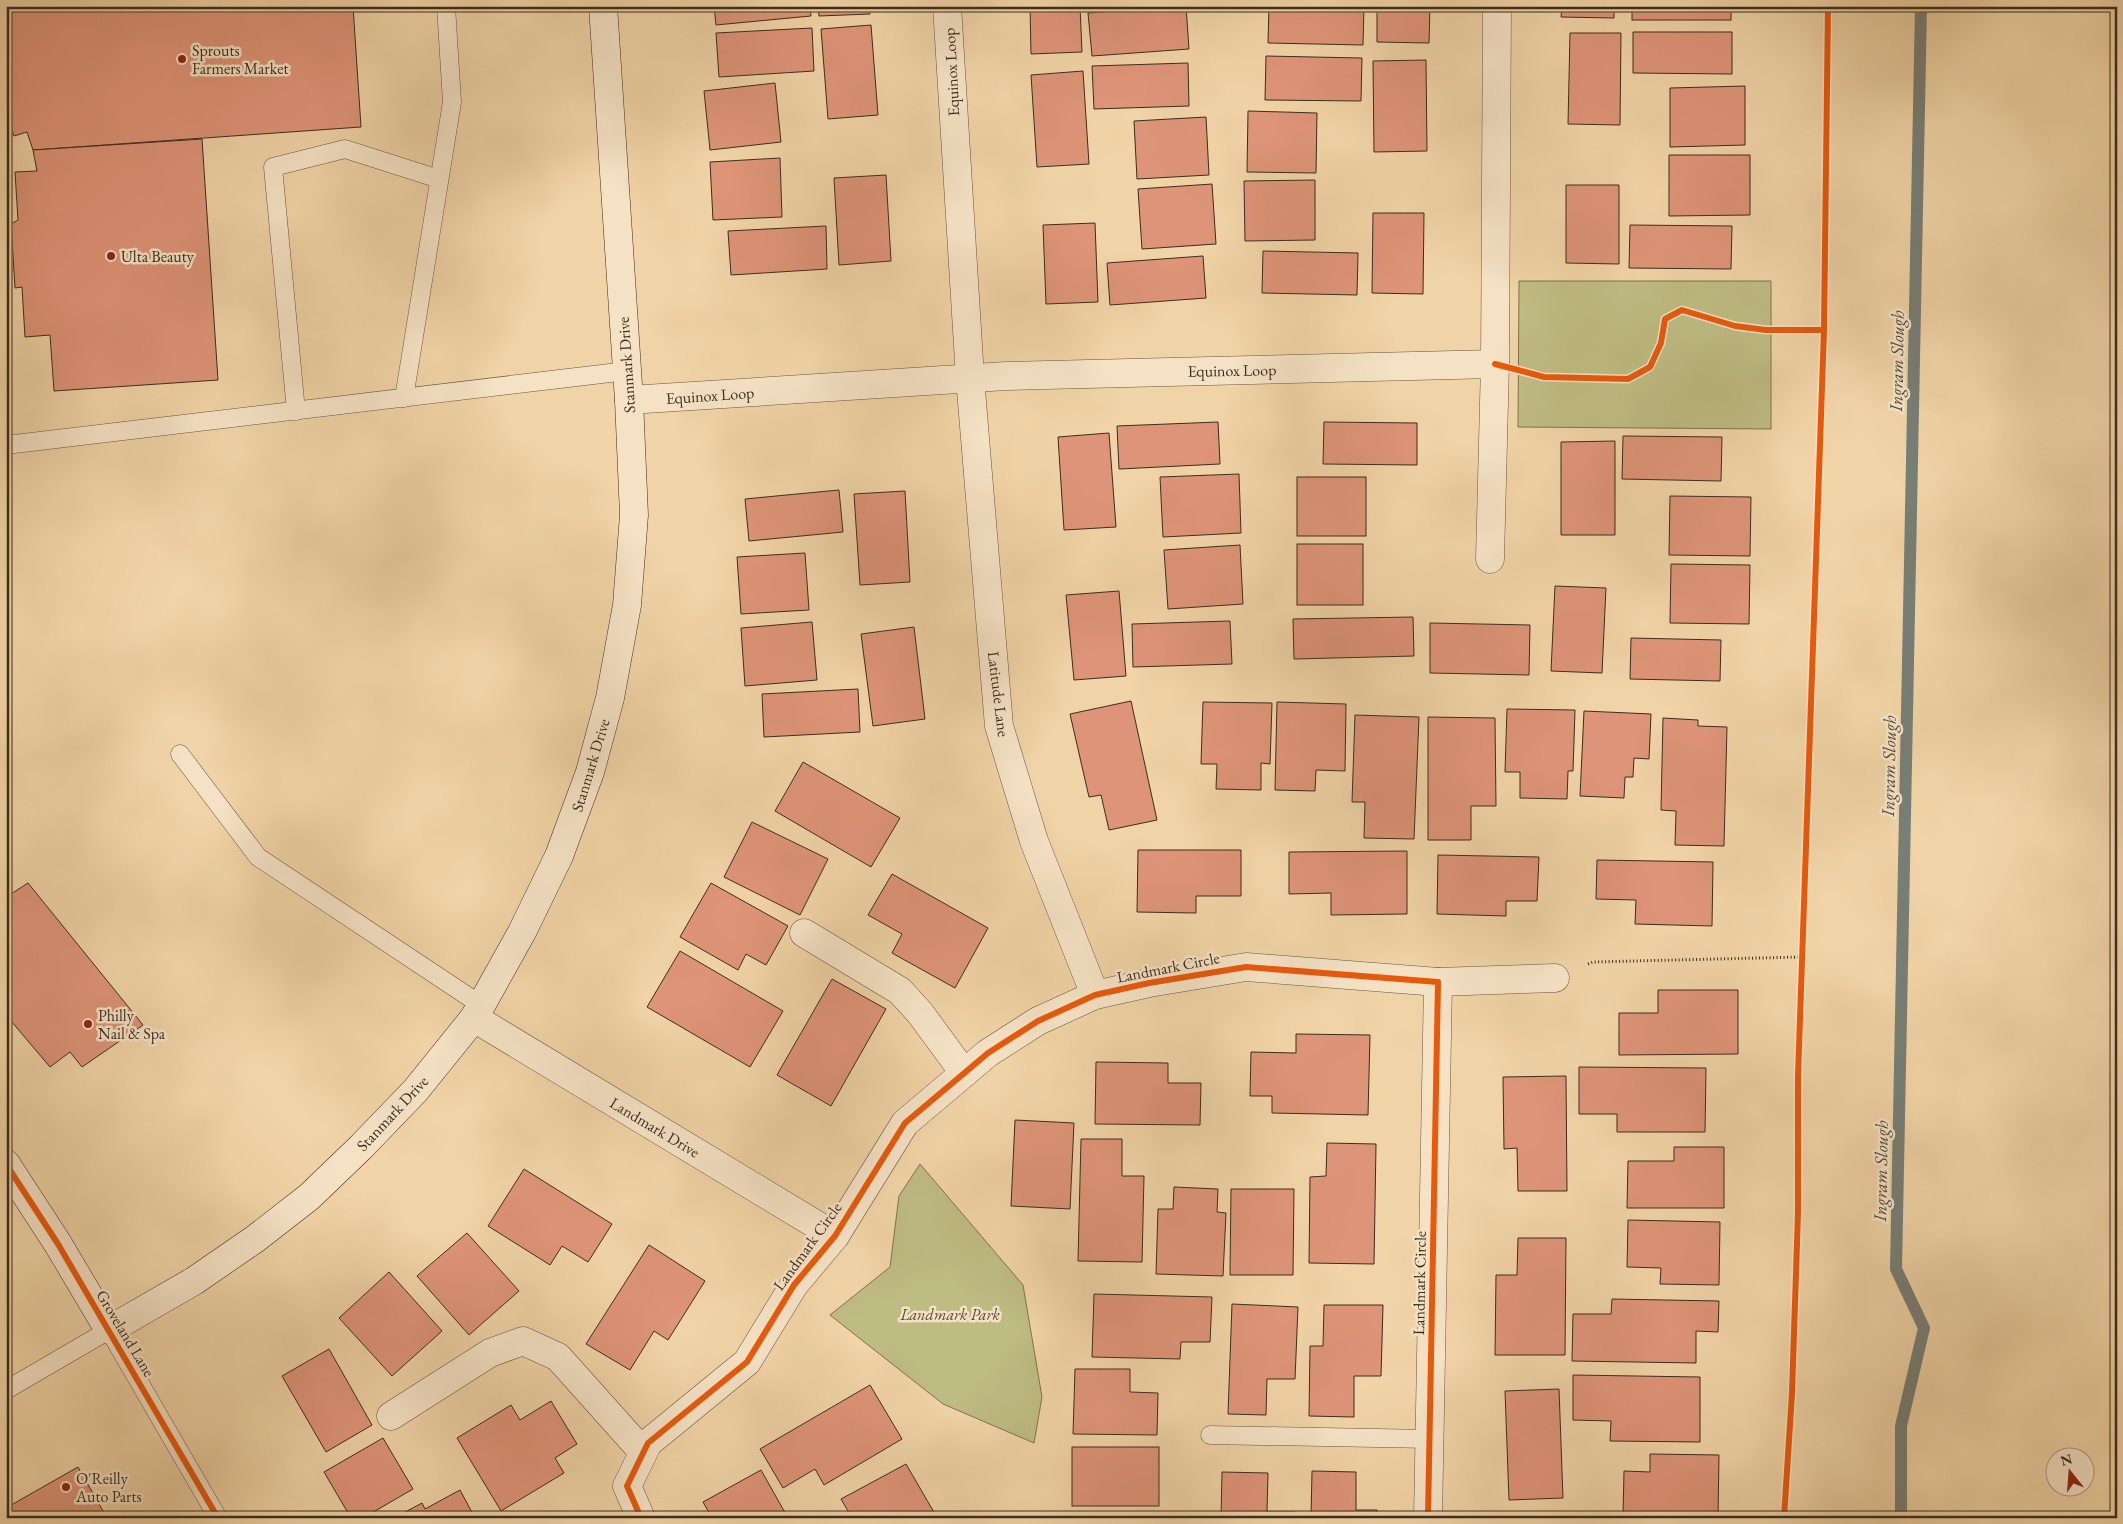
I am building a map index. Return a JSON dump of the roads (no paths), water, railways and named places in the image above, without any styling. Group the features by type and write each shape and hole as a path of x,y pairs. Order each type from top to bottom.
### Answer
{"street":[{"name":"Stanmark Drive","path":"109,1330 194,1281 255,1239 308,1197 361,1147 415,1091 477,1011 522,932 559,856 590,772 610,698 626,604 634,515 629,400 603,6"},
{"name":"Equinox Loop","path":"947,6 970,378"},
{"path":"1490,559 1495,364 1498,6"},
{"name":"Equinox Loop","path":"629,400 970,378 1495,364"},
{"name":"Latitude Lane","path":"970,378 999,726 1034,840 1095,995"},
{"path":"804,933 900,991 920,1013 964,1073"},
{"name":"Landmark Circle","path":"641,1518 627,1486 648,1443 747,1362 794,1284 836,1236 905,1124 988,1053 1038,1020 1095,995 1149,983 1246,967 1438,982 1554,978"},
{"name":"Landmark Circle","path":"1428,1518 1438,982"},
{"name":"Landmark Drive","path":"477,1011 836,1236"},
{"name":"Groveland Lane","path":"6,1164 58,1244 109,1330"},
{"path":"391,1416 490,1353 523,1342 558,1357 643,1452"}],"lane":[{"path":"404,398 452,102 446,6"},
{"path":"296,411 273,167 345,149 439,179"},
{"path":"6,445 627,371"},
{"path":"180,754 258,857 477,1011"},
{"path":"6,1390 109,1330"},
{"name":"Groveland Lane","path":"109,1330 218,1518"},
{"path":"1210,1435 1430,1439"}],"waterway":[{"name":"Ingram Slough","path":"1901,1518 1901,1426 1924,1328 1896,1269 1921,6"}],"place":[{"name":"Sprouts Farmers Market","path":"182,59"},
{"name":"Ulta Beauty","path":"111,256"},
{"name":"Philly Nail & Spa","path":"88,1024"},
{"name":"O'Reilly Auto Parts","path":"66,1487"}],"park label":[{"name":"Landmark Park","path":"950,1314"}]}
